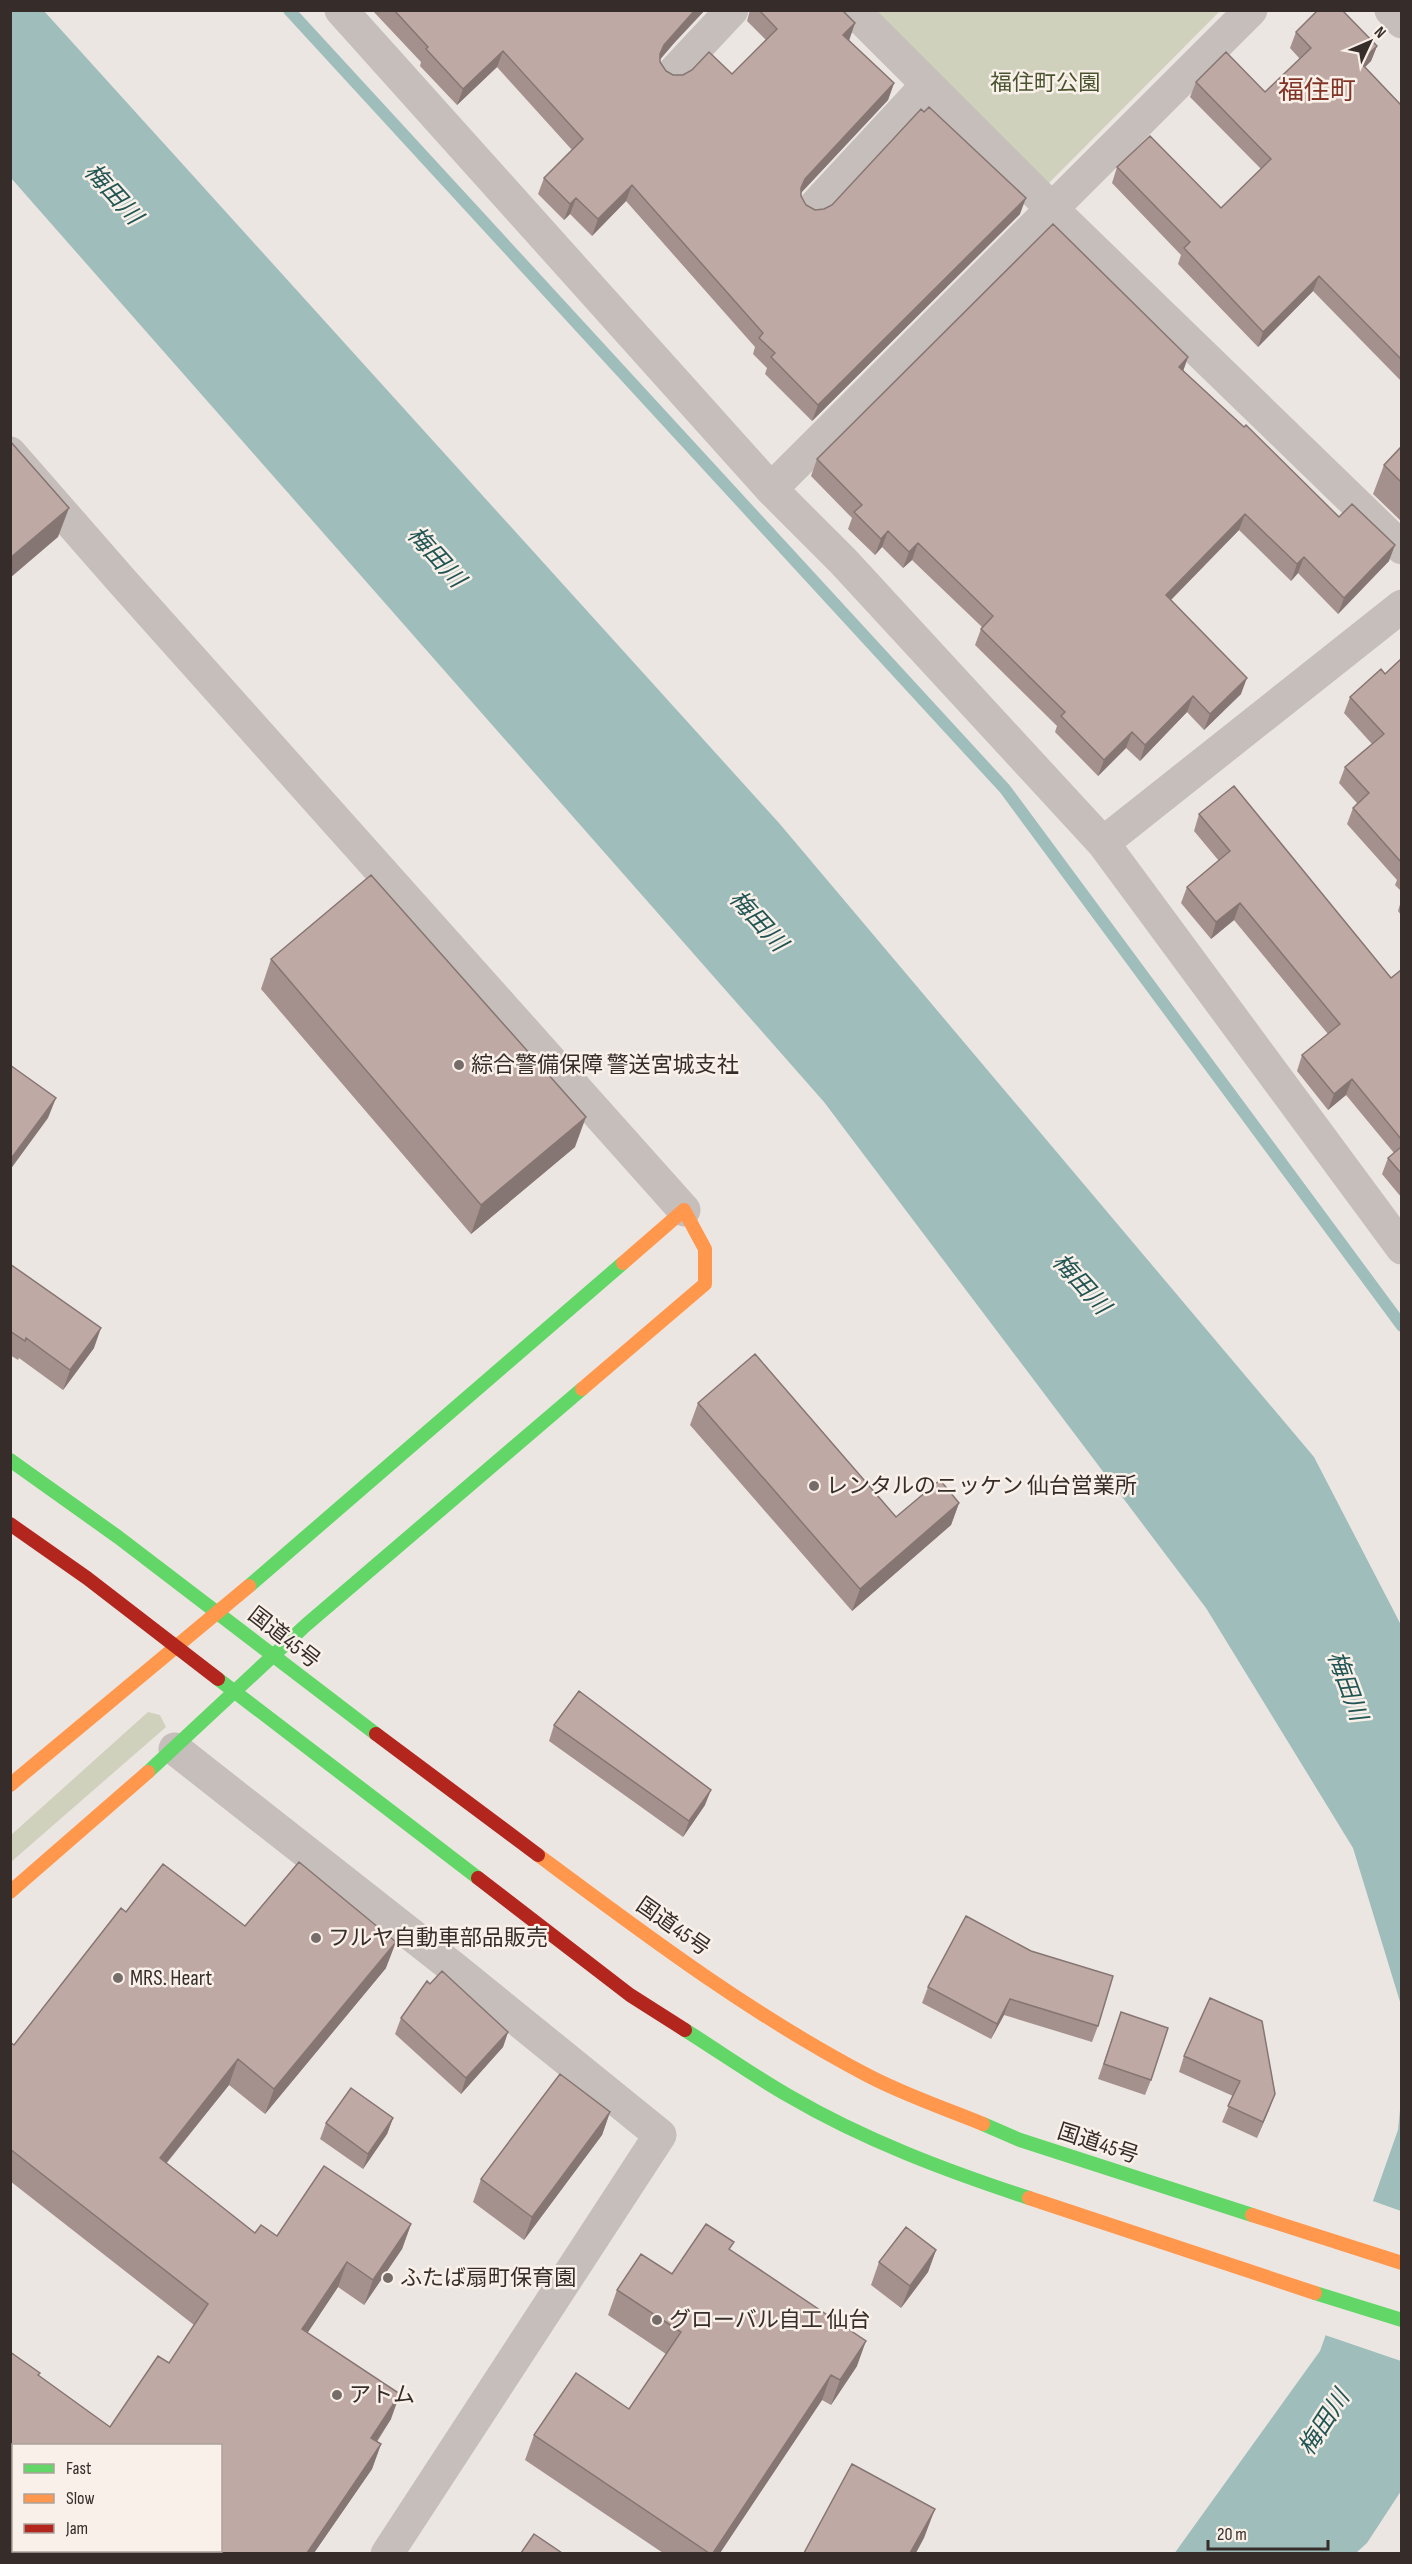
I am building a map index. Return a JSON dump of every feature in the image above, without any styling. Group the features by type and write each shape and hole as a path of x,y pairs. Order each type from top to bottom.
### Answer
{"main road":[{"path":"10,1785 217,1613 684,1210 705,1249 705,1284 273,1656 175,1749 10,1892"},
{"name":"国道45号","path":"10,1460 117,1537 665,1949 763,2014 866,2075 1020,2140 1401,2263"},
{"path":"10,1524 87,1578 630,1995 790,2097 870,2137 963,2176 1276,2281 1401,2320"}],"street":[{"path":"341,10 771,489 843,561 1103,843 1401,1248"},
{"path":"672,74 732,10"},
{"path":"853,10 1052,208 1401,548"},
{"path":"771,489 1251,10"},
{"path":"1391,10 1401,22"},
{"path":"813,208 927,85"},
{"path":"10,453 684,1210"},
{"path":"1103,843 1401,606"},
{"path":"175,1749 455,1969 660,2135 387,2553"}],"green space":[{"name":"福住町公園","path":"868,11 1220,11 1046,186"},
{"path":"148,1712 160,1715 166,1727 11,1862 11,1835"}],"water":[{"name":"梅田川","path":"10,11 44,11 779,823 1314,1457 1401,1625 1401,2005 1353,1848 1206,1608 824,1102 11,178"},
{"name":"梅田川","path":"1401,2100 1401,2491 1367,2543 1356,2553 1174,2554 1320,2351 1398,2130"}],"pier":[{"path":"1370,2200 1401,2211 1401,2361 1322,2334"}],"building":[{"path":"394,10 695,10 664,45 660,54 660,62 666,71 673,75 683,75 692,70 709,52 732,74 777,29 759,10 842,10 855,23 843,35 894,83 805,179 801,188 801,196 806,205 815,210 832,205 921,109 924,112 929,107 1026,198 818,405 771,357 775,353 759,338 763,333 632,185 598,219 576,198 570,204 544,178 583,139 503,51 463,89"},
{"path":"1318,10 1342,10 1377,46 1360,62 1401,105 1401,359 1319,276 1263,332 1184,248 1190,242 1117,167 1150,136 1221,208 1271,159 1196,82 1226,52 1265,92 1311,48 1296,32"},
{"path":"1053,224 1188,357 1179,367 1244,427 1246,425 1339,517 1352,504 1395,545 1344,598 1304,557 1297,564 1245,514 1166,595 1247,678 1210,714 1193,696 1145,745 1132,732 1104,760 1061,716 1065,712 981,629 993,616 918,543 909,552 888,531 881,539 854,512 862,505 817,459"},
{"path":"10,441 69,508 10,558"},
{"path":"1401,447 1401,482 1384,465"},
{"path":"1401,659 1401,862 1353,808 1369,793 1345,767 1384,734 1350,697 1381,669 1385,674"},
{"path":"1234,786 1391,978 1401,970 1401,1139 1352,1079 1334,1094 1302,1055 1340,1024 1240,903 1216,922 1187,887 1230,851 1199,814"},
{"path":"371,875 586,1117 481,1205 271,959"},
{"path":"10,1065 56,1098 10,1160"},
{"path":"1401,1147 1401,1173 1388,1158"},
{"path":"10,1264 101,1328 70,1370 26,1338 25,1341 10,1331"},
{"path":"755,1354 896,1517 940,1480 959,1503 860,1589 698,1403"},
{"path":"579,1691 711,1790 689,1821 554,1725"},
{"path":"299,1862 396,1942 274,2089 238,2059 160,2158 255,2233 261,2225 277,2236 324,2166 411,2224 373,2280 347,2262 302,2329 400,2394 371,2438 381,2444 307,2553 10,2553 10,2514 12,2512 12,2552 222,2552 222,2444 12,2444 12,2482 10,2481 10,2352 110,2427 158,2356 169,2363 208,2304 10,2149 10,2042 14,2045 121,1908 126,1912 163,1864 245,1926"},
{"path":"966,1916 1031,1951 1113,1976 1098,2026 1010,1999 997,2024 928,1987"},
{"path":"442,1971 508,2032 466,2078 401,2018 427,1981 430,1984"},
{"path":"1210,1998 1262,2021 1275,2094 1263,2122 1228,2106 1240,2081 1184,2056"},
{"path":"1121,2012 1168,2028 1151,2080 1104,2064"},
{"path":"560,2074 610,2112 532,2217 481,2179"},
{"path":"351,2088 393,2118 368,2154 326,2123"},
{"path":"706,2224 734,2242 729,2249 866,2341 840,2380 831,2375 713,2553 709,2553 534,2435 576,2373 629,2409 681,2332 617,2290 641,2254 672,2274"},
{"path":"906,2227 936,2250 910,2286 879,2262"},
{"path":"852,2464 935,2509 910,2553 804,2553"},
{"path":"534,2534 562,2553 521,2553"}],"waterway":[{"path":"289,10 1005,789 1402,1326"}],"traffic: fast":[{"path":"249,1586 623,1263"},
{"path":"148,1772 306,1625 582,1389"},
{"path":"10,1460 118,1537 376,1734"},
{"path":"218,1679 478,1878"},
{"path":"685,2030 776,2088 847,2127 967,2177 1029,2198"},
{"path":"983,2124 1020,2140 1252,2215"},
{"path":"1315,2293 1402,2320"}],"traffic: slow":[{"path":"582,1389 705,1284 705,1249 684,1210 623,1263"},
{"path":"10,1785 249,1586"},
{"path":"10,1892 148,1772"},
{"path":"538,1855 697,1971 780,2025 879,2081 983,2124"},
{"path":"1029,2198 1315,2293"},
{"path":"1252,2215 1402,2263"}],"traffic: jam":[{"path":"10,1524 87,1578 218,1679"},
{"path":"376,1734 538,1855"},
{"path":"478,1878 630,1995 685,2030"}],"place":[{"name":"綜合警備保障 警送宮城支社","path":"459,1065"},
{"name":"レンタルのニッケン 仙台営業所","path":"814,1486"},
{"name":"フルヤ自動車部品販売","path":"316,1938"},
{"name":"MRS. Heart","path":"118,1978"},
{"name":"ふたば扇町保育園","path":"388,2278"},
{"name":"グローバル自工 仙台","path":"657,2320"},
{"name":"アトム","path":"337,2395"}],"district":[{"name":"福住町","path":"1317,91"}]}
